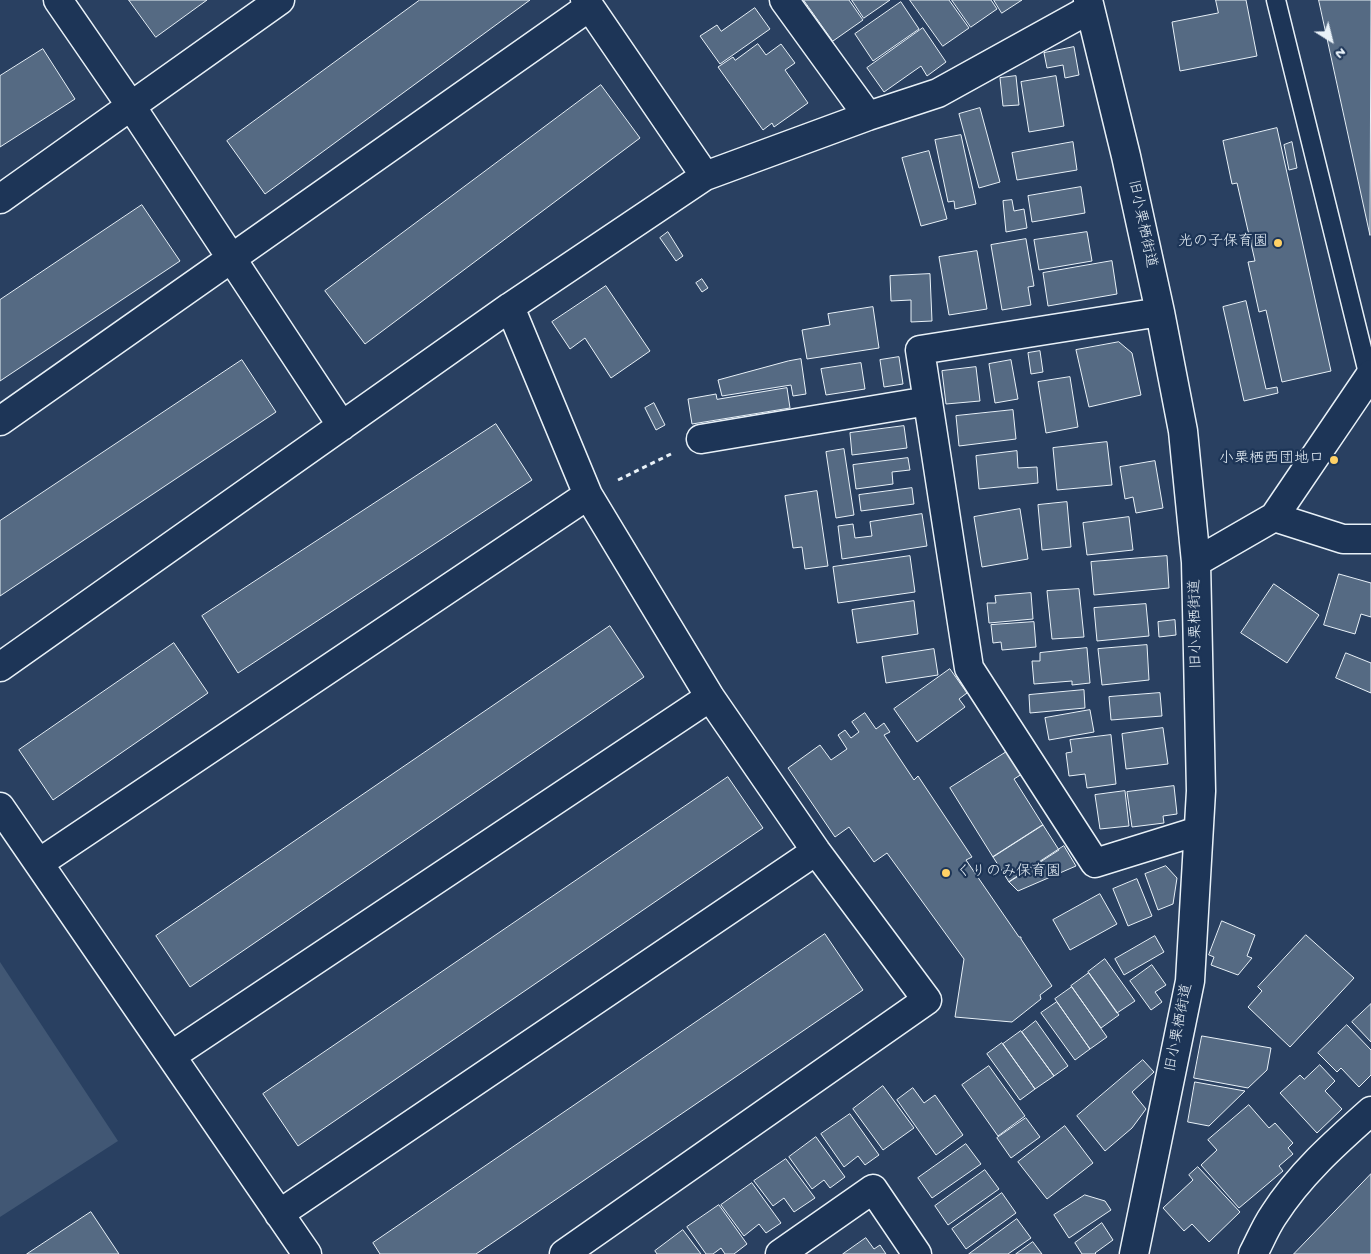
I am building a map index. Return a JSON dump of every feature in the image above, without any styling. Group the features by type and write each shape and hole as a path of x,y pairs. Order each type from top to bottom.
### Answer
{"street":[{"path":"58,0 131,106 342,426"},
{"path":"0,199 280,0"},
{"path":"784,0 868,116"},
{"path":"0,421 587,3 705,176"},
{"path":"0,667 510,307 705,176 868,116 938,93 1089,5"},
{"name":"旧小栗栖街道","path":"1089,5 1128,165 1160,312 1183,431 1196,562 1201,791 1190,981 1134,1254"},
{"path":"510,307 588,495 710,697 816,851 927,1000 564,1254"},
{"path":"1160,312 920,350 970,668 1095,863 1198,831"},
{"path":"1196,562 1274,517 1370,376"},
{"path":"701,439 928,401"},
{"path":"39,863 588,495"},
{"path":"1274,517 1344,540 1371,539"},
{"path":"171,1056 710,697"},
{"path":"0,807 307,1254"},
{"path":"280,1214 816,851"},
{"path":"1253,1254 1273,1216 1306,1172 1340,1138 1371,1111"},
{"path":"780,1254 873,1189 917,1254"}],"lane":[{"path":"1276,0 1370,376"}],"path":[{"path":"588,495 701,439"}],"shaded area":[{"path":"0,962 118,1141 0,1217"}],"building":[{"path":"129,0 207,0 156,37"},
{"path":"420,0 530,0 265,194 227,141"},
{"path":"804,0 849,0 863,20 833,41"},
{"path":"852,0 890,0 864,18"},
{"path":"910,0 949,0 969,28 943,46"},
{"path":"952,0 991,0 997,9 971,27"},
{"path":"994,0 1022,0 1002,13"},
{"path":"1216,0 1246,0 1257,56 1180,71 1172,22 1218,13"},
{"path":"1319,0 1371,0 1370,235"},
{"path":"901,2 919,29 873,61 855,34"},
{"path":"755,8 770,29 720,64 700,36 717,25 721,31"},
{"path":"923,28 946,62 927,76 921,66 884,92 867,68"},
{"path":"758,44 766,55 781,44 795,63 785,70 808,103 774,127 772,123 763,130 718,67 733,57 735,60"},
{"path":"1074,47 1079,75 1065,78 1063,65 1047,68 1044,53"},
{"path":"43,49 75,99 0,147 0,76"},
{"path":"1016,76 1019,105 1003,106 1000,78"},
{"path":"1056,76 1064,126 1029,132 1021,82"},
{"path":"601,85 640,138 365,344 325,291"},
{"path":"980,108 1000,182 979,188 959,114"},
{"path":"1277,128 1331,371 1282,382 1266,310 1259,312 1248,262 1255,261 1237,183 1232,184 1223,141"},
{"path":"961,135 976,204 955,209 954,201 948,202 935,140"},
{"path":"1073,142 1077,170 1017,180 1012,153"},
{"path":"1292,142 1297,168 1289,170 1284,145"},
{"path":"929,151 947,219 921,226 902,158"},
{"path":"1081,187 1085,213 1032,222 1028,196"},
{"path":"1012,200 1014,211 1024,209 1027,228 1006,232 1003,201"},
{"path":"142,205 180,261 0,381 0,300"},
{"path":"668,232 683,256 676,261 660,238"},
{"path":"1087,232 1092,261 1039,270 1034,240"},
{"path":"1026,239 1034,286 1028,287 1031,305 1002,310 991,245"},
{"path":"977,251 987,309 949,315 939,257"},
{"path":"1112,261 1117,294 1048,306 1043,273"},
{"path":"930,274 932,321 911,322 911,300 891,301 890,276"},
{"path":"702,279 708,288 702,292 696,283"},
{"path":"606,286 650,351 611,378 585,338 570,349 552,322"},
{"path":"1246,301 1266,389 1277,387 1278,393 1244,401 1223,307"},
{"path":"873,307 879,348 807,359 802,330 830,325 828,314"},
{"path":"1119,342 1132,353 1141,395 1089,407 1076,350"},
{"path":"1040,351 1043,372 1031,374 1028,353"},
{"path":"899,357 903,384 884,387 880,360"},
{"path":"801,359 806,394 793,396 791,385 722,396 718,380"},
{"path":"242,360 276,412 0,596 0,521"},
{"path":"1011,360 1018,399 995,403 989,364"},
{"path":"861,363 865,389 826,395 821,369"},
{"path":"976,367 980,401 946,404 942,371"},
{"path":"1070,377 1078,427 1046,433 1038,382"},
{"path":"787,388 790,408 692,424 688,399 716,394 717,399"},
{"path":"654,403 665,425 656,430 645,408"},
{"path":"1013,410 1016,439 959,446 956,416"},
{"path":"496,424 532,480 238,673 202,616"},
{"path":"904,426 907,448 852,455 850,433"},
{"path":"1107,442 1112,485 1057,490 1053,448"},
{"path":"844,449 854,515 836,518 826,452"},
{"path":"1017,451 1018,468 1037,467 1038,483 979,489 976,456"},
{"path":"908,458 910,470 892,472 893,484 856,489 853,465"},
{"path":"1155,461 1163,508 1136,513 1133,497 1125,499 1120,467"},
{"path":"912,488 914,504 861,511 859,495"},
{"path":"817,491 828,566 805,569 802,547 793,548 785,496"},
{"path":"1067,502 1071,547 1042,550 1038,505"},
{"path":"1020,509 1028,559 982,567 974,517"},
{"path":"922,514 927,546 842,559 838,526 853,524 855,538 872,536 870,522"},
{"path":"1129,517 1133,550 1087,555 1083,523"},
{"path":"910,556 915,592 838,603 833,567"},
{"path":"1167,556 1169,588 1094,595 1091,562"},
{"path":"1339,574 1371,583 1371,617 1361,614 1355,634 1324,625"},
{"path":"1274,584 1319,615 1287,663 1241,633"},
{"path":"1079,589 1084,637 1052,639 1047,591"},
{"path":"1031,593 1033,619 989,623 987,603 996,603 995,596"},
{"path":"914,601 918,634 857,643 852,610"},
{"path":"1146,604 1149,636 1097,641 1094,608"},
{"path":"1175,620 1176,635 1159,637 1158,622"},
{"path":"1034,622 1036,647 1002,650 1001,642 993,643 991,625"},
{"path":"610,626 644,677 190,987 156,936"},
{"path":"174,643 208,693 53,800 19,750"},
{"path":"1147,645 1149,680 1102,685 1098,649"},
{"path":"1087,648 1090,683 1072,685 1072,681 1034,684 1032,661 1040,661 1040,653"},
{"path":"934,649 938,675 886,683 882,657"},
{"path":"1346,653 1371,663 1371,693 1336,678"},
{"path":"950,669 967,693 959,699 965,707 917,742 894,709"},
{"path":"1084,690 1085,708 1030,713 1029,695"},
{"path":"1160,693 1162,716 1111,720 1109,697"},
{"path":"1090,710 1094,732 1049,740 1045,718"},
{"path":"865,713 876,729 884,723 890,732 884,735 914,780 918,776 972,857 966,860 1019,937 1021,937 1052,986 1040,995 1041,999 1012,1022 955,1017 964,959 887,853 874,862 849,827 835,837 788,768 820,745 831,760 847,749 838,735 845,730 851,738 859,732 852,722"},
{"path":"1163,728 1168,764 1126,769 1122,734"},
{"path":"1111,735 1116,784 1087,788 1085,774 1069,776 1066,753 1072,752 1070,740"},
{"path":"1008,751 1022,774 1014,779 1043,825 993,857 950,788"},
{"path":"728,777 763,828 298,1146 263,1094"},
{"path":"1174,786 1177,814 1163,816 1164,823 1132,827 1127,792"},
{"path":"1125,791 1129,826 1100,829 1095,795"},
{"path":"1043,825 1059,850 1009,882 993,857"},
{"path":"1064,846 1076,866 1018,891 1009,882"},
{"path":"1166,866 1177,878 1173,904 1158,910 1145,874"},
{"path":"1137,879 1152,916 1128,926 1113,889"},
{"path":"1100,894 1117,924 1070,950 1053,920"},
{"path":"1222,921 1255,935 1247,956 1252,958 1238,975 1211,965 1214,957 1209,955"},
{"path":"825,934 863,990 476,1254 380,1254 373,1243"},
{"path":"1306,935 1354,978 1290,1047 1248,1007 1262,991 1258,987"},
{"path":"1155,936 1164,952 1124,975 1115,959"},
{"path":"1105,959 1135,1001 1117,1013 1088,972"},
{"path":"1152,965 1166,985 1155,992 1162,1002 1151,1010 1130,981"},
{"path":"1089,973 1119,1015 1101,1028 1071,986"},
{"path":"1072,987 1107,1037 1090,1049 1055,999"},
{"path":"1057,1002 1090,1049 1075,1060 1041,1013"},
{"path":"1371,1004 1371,1042 1352,1022"},
{"path":"1036,1021 1068,1066 1054,1076 1022,1032"},
{"path":"1347,1025 1371,1050 1371,1075 1359,1087 1341,1068 1337,1072 1318,1053"},
{"path":"1021,1031 1054,1076 1035,1089 1003,1044"},
{"path":"1202,1036 1271,1048 1267,1070 1248,1088 1194,1078"},
{"path":"1002,1043 1035,1089 1020,1100 987,1054"},
{"path":"1143,1060 1154,1072 1132,1092 1146,1109 1132,1128 1105,1151 1077,1116"},
{"path":"1320,1065 1335,1081 1325,1091 1342,1109 1317,1133 1280,1093 1300,1075 1304,1079"},
{"path":"989,1066 1025,1116 998,1136 962,1085"},
{"path":"1195,1082 1245,1091 1209,1126 1188,1122"},
{"path":"883,1086 914,1128 883,1150 853,1109"},
{"path":"913,1088 924,1103 935,1095 963,1135 936,1155 897,1100"},
{"path":"1249,1105 1269,1128 1275,1123 1293,1143 1288,1148 1293,1154 1279,1166 1283,1171 1239,1208 1201,1165 1217,1150 1208,1140"},
{"path":"850,1114 879,1155 865,1165 858,1156 844,1167 821,1134"},
{"path":"1026,1118 1040,1137 1011,1158 997,1138"},
{"path":"1065,1126 1093,1163 1047,1199 1018,1162"},
{"path":"816,1137 845,1177 830,1188 824,1180 812,1189 789,1157"},
{"path":"966,1144 981,1164 932,1198 918,1178"},
{"path":"786,1159 815,1198 794,1212 784,1198 773,1206 754,1181"},
{"path":"1198,1167 1240,1212 1209,1242 1192,1224 1184,1231 1163,1208 1193,1180 1189,1175"},
{"path":"985,1170 999,1189 948,1225 935,1206"},
{"path":"1371,1174 1371,1254 1294,1254"},
{"path":"752,1183 781,1223 766,1233 759,1224 744,1236 721,1205"},
{"path":"1002,1193 1016,1213 966,1249 952,1229"},
{"path":"1085,1195 1105,1201 1111,1210 1069,1238 1054,1215"},
{"path":"719,1205 747,1244 734,1254 725,1254 721,1248 713,1254 706,1254 687,1227"},
{"path":"91,1212 119,1254 27,1254"},
{"path":"1017,1219 1031,1238 1008,1254 969,1254"},
{"path":"1102,1223 1113,1240 1096,1254 1082,1254 1075,1243"},
{"path":"683,1230 701,1254 657,1254 655,1251"},
{"path":"866,1238 874,1249 880,1245 886,1254 843,1254"},
{"path":"1033,1242 1042,1254 1016,1254"}],"place":[{"name":"光の子保育園","path":"1278,243"},
{"name":"小栗栖西団地口","path":"1334,460"},
{"name":"くりのみ保育園","path":"946,873"}]}
